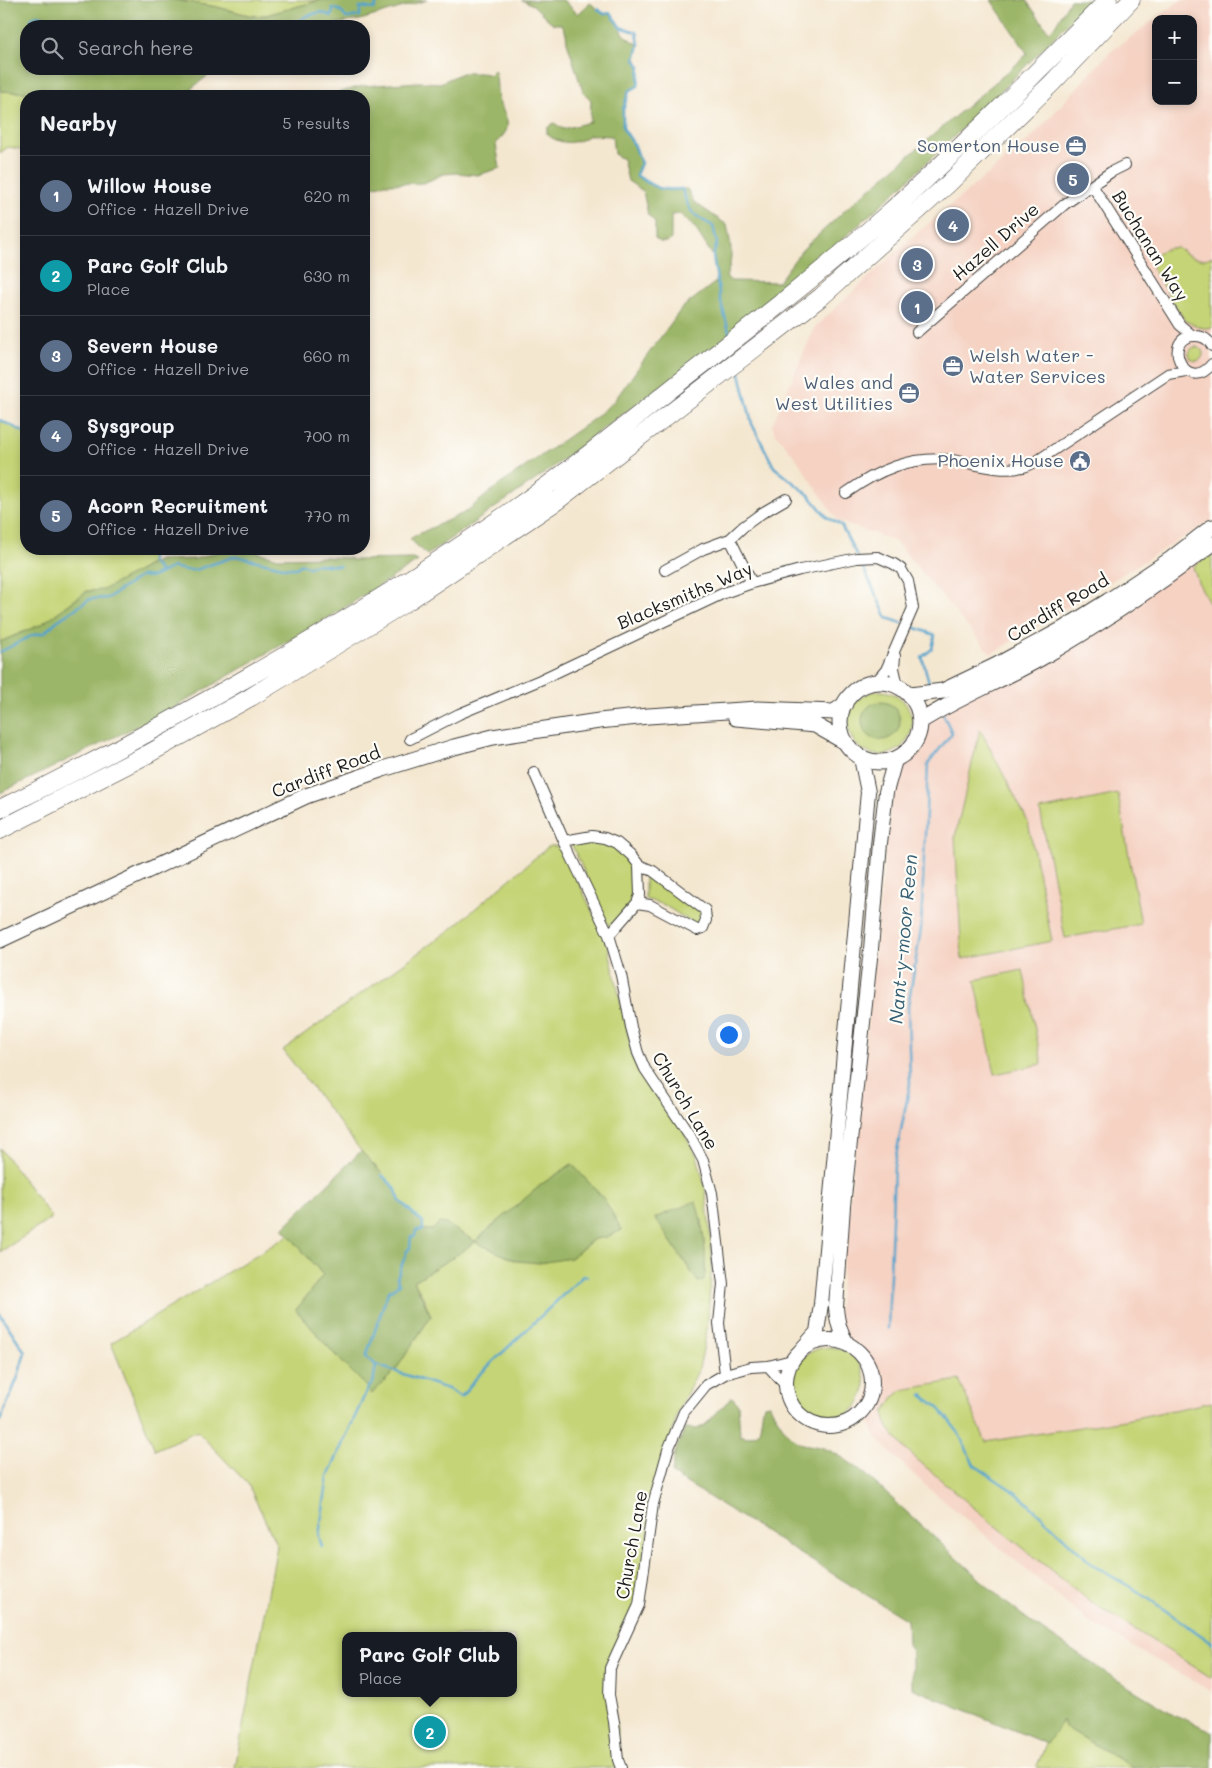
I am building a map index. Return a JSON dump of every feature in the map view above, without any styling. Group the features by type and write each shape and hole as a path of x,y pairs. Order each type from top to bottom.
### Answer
{"highway":[{"path":"1082,52 1131,0"},
{"path":"0,830 148,754 252,697 318,658 438,582 558,500 821,297 948,184 1137,0"},
{"path":"0,809 102,758 303,645 426,568 549,484 812,280 961,146 1103,4"}],"main road":[{"name":"Cardiff Road","path":"910,696 943,691 995,666 1054,633 1108,601 1171,559 1212,527"},
{"name":"Cardiff Road","path":"920,721 944,706 978,691 1041,658 1108,618 1212,544"},
{"path":"875,683 898,686 910,696 918,707 919,735 912,747 895,760 878,763 862,758 852,751 845,742 841,730 840,716 845,704 852,694 863,686 875,683"},
{"name":"Cardiff Road","path":"0,940 306,796 454,747 492,737 599,721 758,709 834,712 845,704"},
{"name":"Cardiff Road","path":"688,713 815,725 845,742"}],"street":[{"name":"Hazell Drive","path":"917,332 1065,204 1125,165"},
{"name":"Buchanan Way","path":"1092,185 1180,325 1193,336"},
{"name":"Buchanan Way","path":"1178,359 1178,347 1182,335 1180,325"},
{"path":"1178,347 1187,338 1193,336 1210,340"},
{"path":"1178,359 1181,366 1191,372 1207,375 1212,379"},
{"path":"846,493 877,472 914,462 950,460 1004,469 1023,468 1038,461 1168,374 1178,359"},
{"path":"1168,374 1202,372 1212,365"},
{"path":"666,570 703,549 730,539 762,513 786,499"},
{"path":"730,539 752,583"},
{"name":"Blacksmiths Way","path":"410,739 459,714 540,680 724,594 752,583 845,560 872,557 878,557 902,569 908,581 913,608 886,670 875,683"},
{"name":"Blacksmiths Way","path":"895,650 894,668 898,686"},
{"path":"796,1355 812,1343 824,1340 836,1340 856,1350 866,1361 871,1374 870,1393 864,1407 854,1417 841,1424 826,1426 811,1422 798,1413 790,1401 786,1386 787,1372 796,1355 817,1332 821,1304 868,792 862,758"},
{"path":"848,1345 840,1332 836,1307 843,1206 884,809 886,792 895,760"},
{"name":"Church Lane","path":"534,772 564,841 610,935 638,1053 645,1069 690,1136 703,1160 712,1193 723,1284 719,1323 725,1374"},
{"path":"564,841 592,836 618,843 639,864 653,871 705,910 706,920 703,928 697,930 650,905 637,903"},
{"path":"610,935 637,903 640,894 639,864"},
{"name":"Church Lane","path":"621,1768 618,1760 609,1695 610,1668 639,1605 653,1504 668,1450 684,1412 706,1385 725,1374 751,1367 768,1366 796,1355"},
{"path":"768,1366 786,1386"}],"shaded area":[{"path":"1181,0 1212,0 1212,520 991,654 895,541 838,521 796,458 775,433 772,425 815,327 909,240 1031,138 1109,53 1152,21 1152,105 1197,105 1197,15 1161,15"},
{"path":"1212,544 1212,1692 1086,1620 924,1484 888,1450 875,1435 864,1407 870,1393 871,1374 866,1361 856,1350 848,1345 837,1321 895,760 902,757 912,747 919,735 921,721"}],"green space":[{"path":"0,0 175,0 217,7 252,16 266,15 321,0 427,0 360,20 20,20 20,75 208,75 190,90 0,91"},
{"path":"175,0 321,0 266,15 252,16 217,7"},
{"path":"522,0 563,0 578,14 590,3 604,14 611,13 626,37 639,45 636,58 640,67 638,86 629,92 623,110 623,128 635,146 641,163 636,175 660,188 671,190 687,189 694,202 727,225 731,257 726,277 731,281 778,282 802,250 852,204 1019,62 1027,53 991,0 1026,0 1049,32 1055,26 1070,0 1090,0 1002,90 910,178 816,262 689,366 545,473 427,555 410,539 466,512 495,488 595,418 614,401 682,308 717,281 713,256 695,228 680,214 671,215 671,239 668,242 660,242 655,238 655,222 648,215 643,191 628,181 623,159 614,154 612,136 589,135 579,141 562,142 547,134 547,128 554,123 563,129 590,122 591,100 583,92 562,24 553,24 533,5"},
{"path":"494,70 498,98 506,116 507,124 505,132 496,144 500,168 478,175 443,174 424,183 384,184 370,188 370,90 347,90 363,86 419,82 440,83 462,73 491,75"},
{"path":"0,91 20,92 20,149 8,147 0,153"},
{"path":"1177,247 1198,259 1212,256 1212,328 1202,328 1185,321 1152,268 1155,255 1163,250"},
{"path":"1193,347 1199,347 1203,354 1199,361 1193,361 1189,357 1189,351"},
{"path":"0,420 20,430 20,555 150,555 152,563 103,591 87,591 42,624 0,642"},
{"path":"1212,553 1212,608 1198,582 1193,567"},
{"path":"207,555 267,555 278,558 326,557 353,560 413,559 418,561 336,613 170,710 0,793 0,642 42,624 87,591 103,590 159,560 195,559"},
{"path":"880,691 898,697 906,705 912,723 906,741 898,749 880,755 862,749 854,741 848,723 854,705 862,697"},
{"path":"881,702 894,708 900,721 894,734 881,740 868,734 862,721 868,708"},
{"path":"980,729 1028,822 1052,941 962,959 955,837"},
{"path":"1118,794 1141,924 1065,938 1040,810"},
{"path":"583,840 610,842 634,861 638,889 634,904 609,927 572,845 573,842"},
{"path":"549,846 561,848 608,946 633,1056 673,1114 697,1156 705,1186 712,1261 707,1330 699,1369 678,1411 653,1504 639,1605 610,1668 621,1768 235,1768 277,1546 248,1484 197,1431 155,1450 111,1343 289,1235 323,1275 296,1310 372,1394 395,1371 431,1316 414,1281 458,1254 474,1241 432,1230 423,1230 423,1223 400,1201 395,1188 361,1151 283,1050 450,930","holes":["572,1164 607,1237 594,1239 571,1258 517,1261 475,1242 542,1184","673,1211 702,1220 705,1272 698,1282 655,1218"]},
{"path":"648,872 702,911 705,918 697,926 664,905 645,899 645,874"},
{"path":"1023,970 1042,1064 995,1074 975,980"},
{"path":"0,1148 52,1218 0,1252"},
{"path":"361,1151 395,1188 400,1201 423,1223 423,1230 432,1230 439,1223 446,1224 475,1241 542,1184 572,1164 604,1199 622,1230 607,1237 594,1239 571,1258 539,1263 517,1261 475,1242 414,1281 431,1316 395,1371 372,1394 296,1310 323,1275 283,1228"},
{"path":"696,1201 703,1230 705,1251 704,1281 698,1282 655,1218"},
{"path":"836,1347 855,1357 863,1369 865,1383 863,1397 855,1409 843,1417 822,1419 803,1409 795,1397 793,1376 803,1357 815,1349"},
{"path":"959,1380 986,1442 1125,1420 1212,1402 1212,1678 1091,1602 993,1524 907,1451 888,1428 884,1412 894,1397 902,1390"},
{"path":"732,1397 738,1404 740,1435 747,1437 758,1433 764,1405 769,1404 790,1436 800,1443 828,1450 863,1472 1005,1602 1043,1631 1117,1680 1175,1715 1212,1731 1212,1768 1134,1768 1065,1727 1063,1720 1047,1744 912,1688 912,1651 908,1645 907,1620 672,1474 675,1453 685,1428 697,1429 705,1425"},
{"path":"1063,1720 1065,1727 1134,1768 1036,1768 1048,1740"}],"waterway":[{"path":"300,20 306,16 321,12 332,16 333,8 341,11 346,18 360,16 360,7 374,9 379,0"},
{"path":"598,9 604,14 611,13 620,27 637,32 639,45 635,59 640,67 638,86 629,91 623,110 623,128 635,146 641,163 636,175 658,188 682,189 692,212 713,226 717,243 713,256 720,298 730,335"},
{"path":"31,19 37,15 44,17 46,20"},
{"path":"739,369 752,424 774,467 809,495 827,517 841,525 857,556"},
{"path":"0,420 20,430"},
{"path":"150,555 152,563 161,572"},
{"name":"Nant-y-moor Reen","path":"0,652 33,635 44,633 57,621 90,599 108,598 141,576 152,577 173,567 195,570 236,556 287,568 296,568 302,564 309,567 316,564 340,566"},
{"name":"Nant-y-moor Reen","path":"860,561 887,618 902,623"},
{"name":"Nant-y-moor Reen","path":"908,625 935,635 932,649 922,657 930,686"},
{"name":"Nant-y-moor Reen","path":"888,1329 894,1166 910,1084 908,1006 921,929 928,764 952,733 943,714"},
{"path":"322,1547 319,1536 328,1476 368,1388 373,1383 376,1365 366,1357 388,1292 399,1284 397,1278 407,1251 410,1248 411,1236 415,1236 416,1230 423,1230 423,1223 400,1201 395,1188 382,1175"},
{"path":"376,1365 448,1389 461,1397 478,1376 583,1276 587,1276"},
{"path":"0,1314 25,1352 18,1377 0,1421"},
{"name":"Nant-y-moor Reen","path":"922,1395 940,1409 958,1432 974,1465 1019,1495 1094,1566 1139,1592 1212,1643"}],"place":[{"name":"Somerton House","path":"1076,146"},
{"name":"Acorn Recruitment","path":"1073,179"},
{"name":"Sysgroup","path":"953,225"},
{"name":"Severn House","path":"917,264"},
{"name":"Willow House","path":"917,307"},
{"name":"Welsh Water - Water Services","path":"953,366"},
{"name":"Wales and West Utilities","path":"909,393"},
{"name":"Phoenix House","path":"1080,461"},
{"name":"Parc Golf Club","path":"430,1732"}]}
